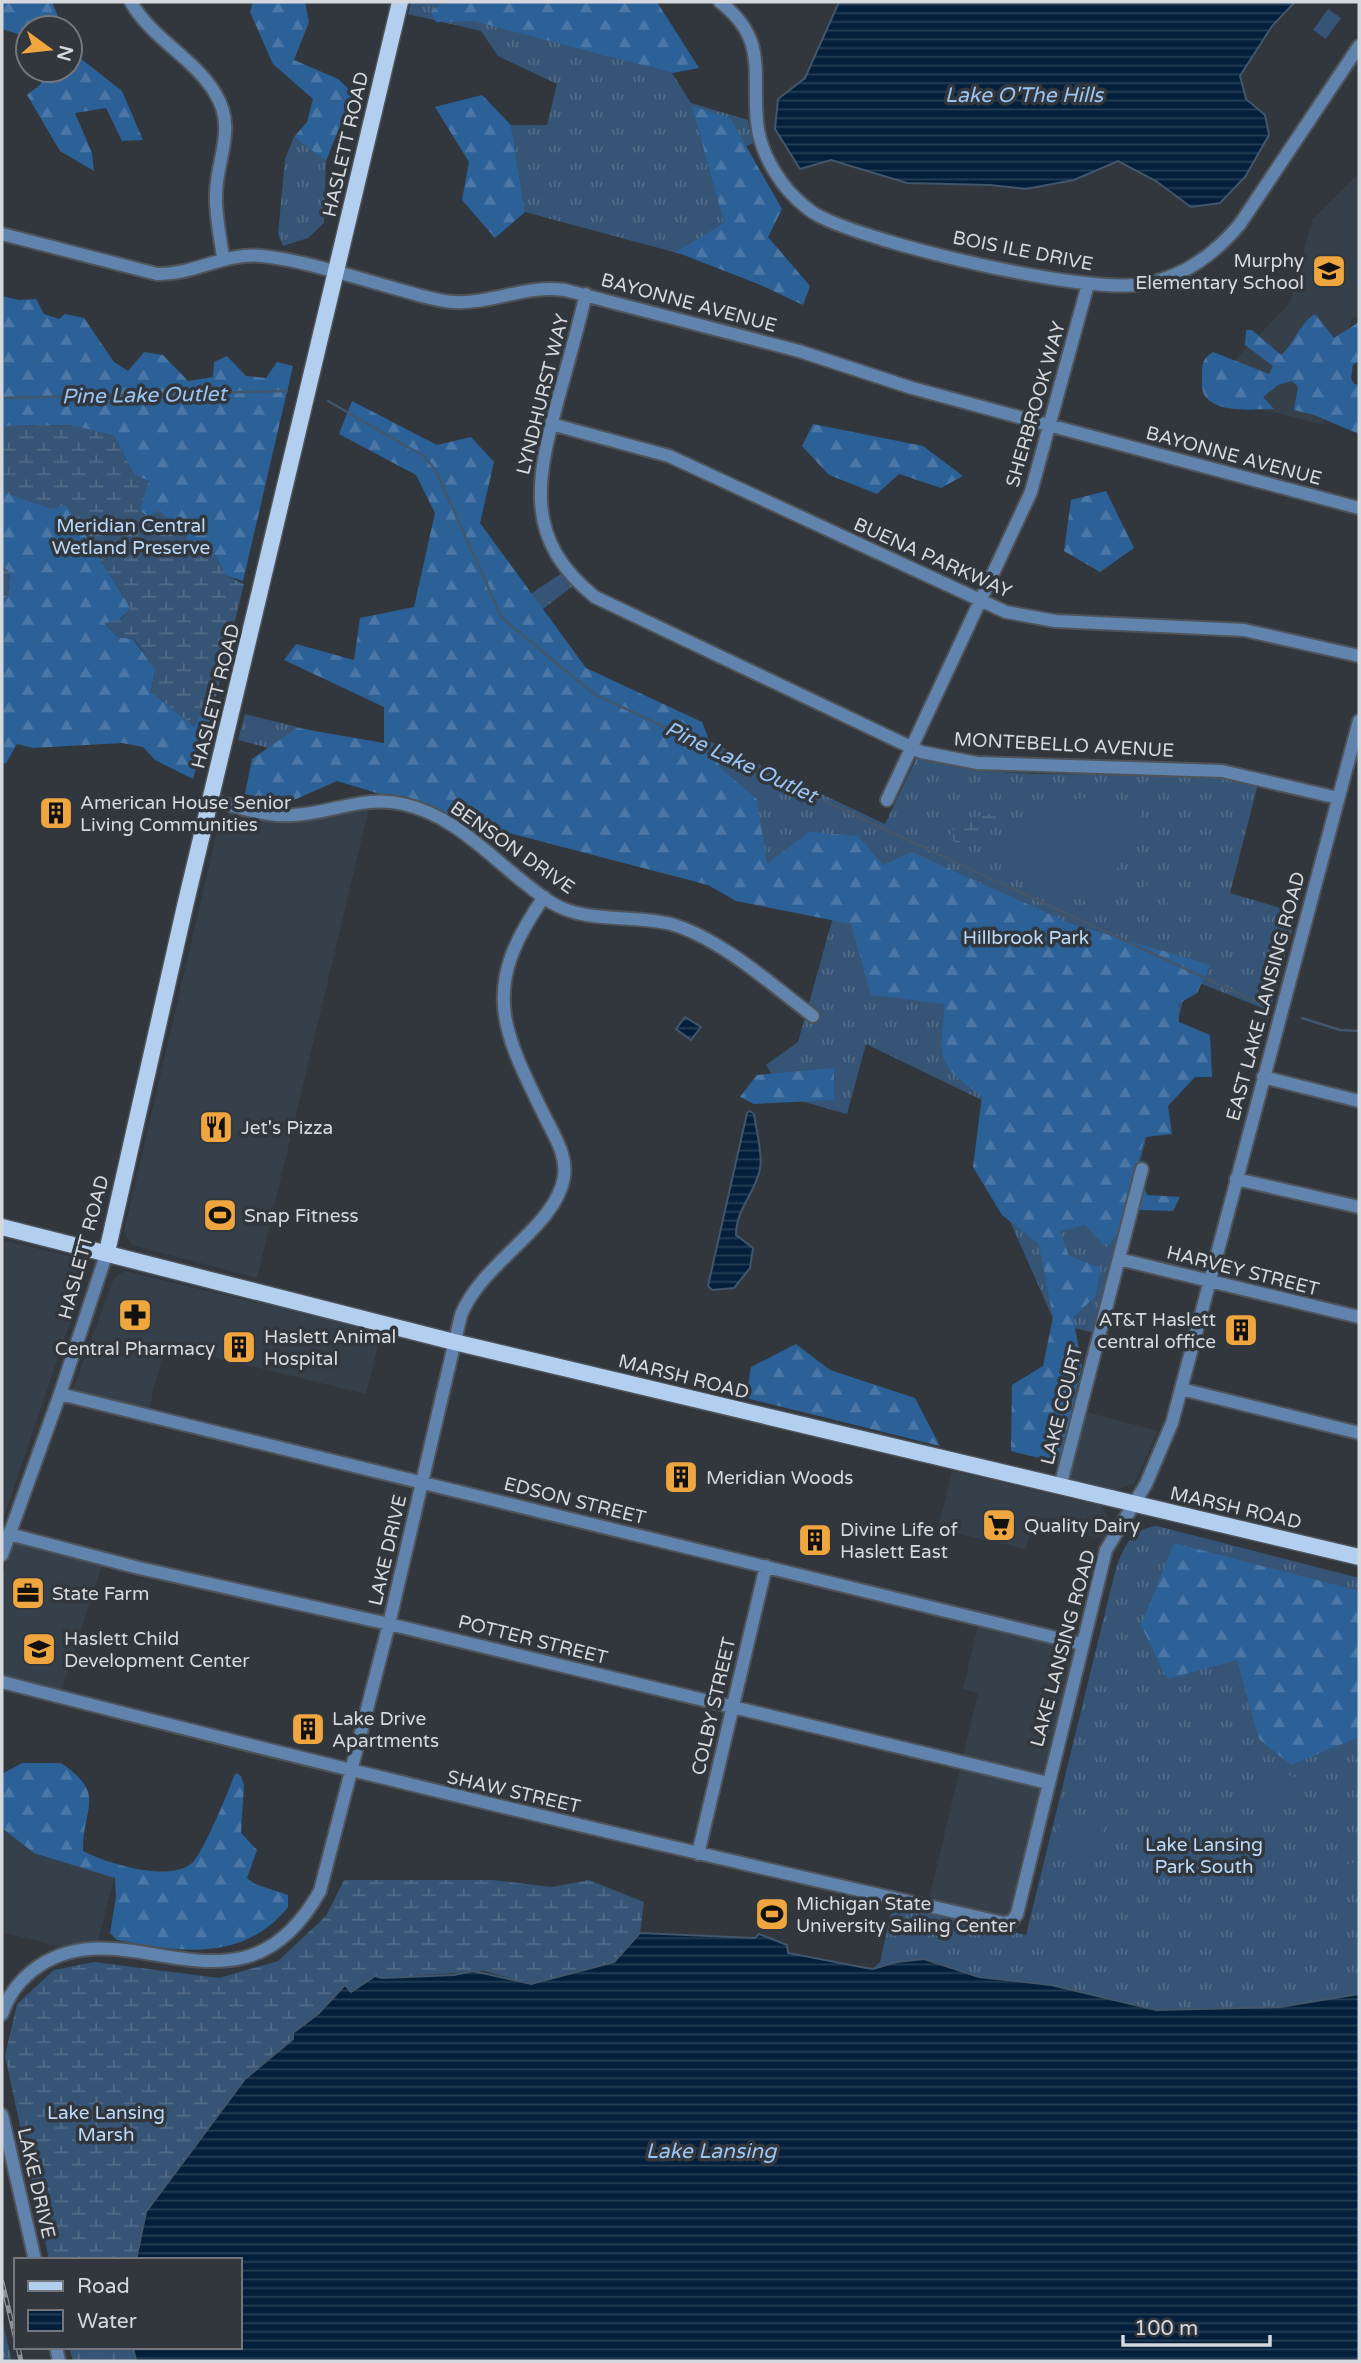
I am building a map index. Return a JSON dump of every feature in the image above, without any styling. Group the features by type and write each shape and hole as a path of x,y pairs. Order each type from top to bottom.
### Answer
{"main road":[{"name":"HASLETT ROAD","path":"107,1252 400,2"},
{"name":"MARSH ROAD","path":"2,1227 454,1342 1359,1557"}],"street":[{"path":"131,2 138,13 209,85 220,103 227,132 215,197 223,257"},
{"name":"BOIS ILE DRIVE","path":"720,2 737,6 757,64 757,125 763,148 774,170 801,204 832,222 879,237 961,259 1088,284 1129,286 1173,277 1207,257 1224,243 1240,224 1359,46"},
{"name":"BAYONNE AVENUE","path":"2,234 157,274 177,274 223,257 260,256 337,272 452,302 491,299 547,287 586,294 799,351 912,388 1359,508"},
{"name":"SHERBROOK WAY","path":"887,800 1031,492 1052,426 1088,284"},
{"name":"LYNDHURST WAY","path":"574,579 554,550 541,513 540,476 586,294"},
{"name":"BUENA PARKWAY","path":"551,424 669,456 1006,612 1055,621 1244,629 1359,656"},
{"name":"MONTEBELLO AVENUE","path":"574,579 608,604 911,748 977,762 1222,771 1338,798"},
{"name":"EAST LAKE LANSING ROAD","path":"1209,1281 1359,721"},
{"name":"BENSON DRIVE","path":"211,800 277,816 313,813 365,800 412,806 456,827 544,897 580,914 652,920 685,929 706,940 813,1016"},
{"name":"LAKE DRIVE","path":"2,2014 12,1990 26,1976 52,1958 74,1950 107,1947 211,1962 238,1958 276,1941 297,1924 320,1891 389,1624 465,1304 477,1284 551,1209 563,1182 563,1156 513,1052 503,1004 511,953 521,930 544,897"},
{"path":"1263,1077 1359,1101"},
{"name":"LAKE COURT","path":"1060,1487 1142,1169"},
{"path":"1236,1179 1359,1207"},
{"name":"HASLETT ROAD","path":"2,1555 107,1252"},
{"name":"HARVEY STREET","path":"1119,1259 1359,1318"},
{"name":"LAKE LANSING ROAD","path":"1017,1914 1106,1550 1161,1452 1181,1390 1209,1281"},
{"path":"1181,1390 1359,1433"},
{"name":"EDSON STREET","path":"60,1394 1082,1644"},
{"name":"POTTER STREET","path":"9,1534 187,1580 389,1624 1048,1783"},
{"name":"COLBY STREET","path":"698,1854 766,1566"},
{"name":"SHAW STREET","path":"2,1682 352,1772 698,1854 1004,1923 1012,1921 1017,1914"},
{"name":"LAKE DRIVE","path":"2,2115 35,2258"}],"shaded area":[{"name":"Murphy Elementary School","path":"1359,173 1359,318 1352,317 1323,425 1203,393 1290,303 1312,220"},
{"path":"369,808 257,1278 132,1245 124,1232 220,819 231,813 271,821 293,822"},
{"path":"2,1240 77,1258 87,1271 2,1523"},
{"path":"125,1271 381,1333 366,1394 165,1345 148,1412 72,1393 114,1278"},
{"path":"1074,1409 1158,1431 1134,1484 1114,1490 1057,1476"},
{"path":"952,1471 1102,1506 1109,1520 1103,1539 1033,1522 1026,1549 938,1529"},
{"path":"14,1543 102,1565 62,1690 2,1674 2,1576"},
{"path":"978,1625 1075,1649 1008,1931 926,1912 978,1693 963,1689"},
{"path":"2,1794 70,1862 115,1874 98,1940 62,1947 2,1932"}],"green space":[{"path":"2,2 52,2 57,14 14,14 14,33 2,29"},
{"path":"253,2 305,2 309,22 294,60 338,79 353,93 326,161 294,137 307,122 313,99 273,64 250,12"},
{"path":"411,2 645,2 630,62 672,73 691,103 748,120 753,143 709,167 724,223 729,267 525,212 511,125 547,125 557,84 498,56 481,31 408,14"},
{"path":"443,2 657,2 699,68 672,73 474,21 436,22 431,12"},
{"path":"1328,9 1341,18 1326,39 1313,30"},
{"path":"84,61 122,91 143,140 122,141 106,108 75,113 92,153 94,171 60,151 27,95 41,84 84,84"},
{"path":"482,95 511,125 525,212 495,238 462,200 469,162 435,107"},
{"path":"692,106 730,118 782,209 768,237 810,286 803,305 676,252 724,223"},
{"path":"294,137 326,161 324,223 308,238 283,246 278,234 285,159"},
{"path":"2,296 19,300 36,299 44,314 59,319 65,314 84,318 114,362 128,371 144,352 163,355 188,381 213,377 214,362 227,356 246,376 266,378 277,362 293,366 243,581 224,575 207,557 189,548 183,533 167,522 160,510 148,517 140,511 134,474 114,436 71,425 2,426"},
{"path":"1315,314 1334,338 1359,322 1359,361 1353,365 1351,378 1354,384 1359,385 1359,434 1314,415 1294,410 1298,387 1292,381 1278,385 1263,397 1274,409 1228,408 1211,402 1205,396 1202,367 1210,354 1213,352 1269,374 1273,366 1245,345 1246,330 1252,330 1281,355"},
{"name":"Hillbrook Park","path":"352,401 437,445 471,437 494,462 480,523 586,668 702,722 720,768 757,799 767,864 809,832 858,836 883,865 912,852 1069,923 1210,965 1197,993 1178,1004 1179,1022 1210,1035 1212,1077 1195,1077 1168,1106 1172,1134 1145,1137 1137,1164 1147,1195 1180,1197 1173,1211 1140,1210 1106,1247 1085,1225 1060,1231 1069,1256 1101,1268 1095,1297 1073,1317 1082,1366 1059,1463 1011,1451 1012,1385 1043,1366 1053,1317 1039,1244 1002,1215 973,1167 982,1096 955,1075 944,1058 942,1037 945,1004 871,995 851,924 736,901 708,885 509,833 337,781 287,803 245,794 252,759 297,728 384,743 384,707 284,660 296,644 354,660 360,618 414,607 435,513 416,475 339,434"},
{"path":"813,424 923,446 963,476 941,488 899,474 877,494 829,475 802,446"},
{"name":"Meridian Central Wetland Preserve","path":"71,425 114,436 134,474 149,481 140,511 149,517 160,509 198,554 216,555 225,575 244,584 215,701 208,699 194,726 151,692 155,669 134,639 118,637 104,623 120,620 131,609 67,505 52,509 2,492 2,426"},
{"path":"1106,491 1134,548 1100,572 1064,551 1071,500"},
{"path":"2,492 67,505 131,609 119,620 105,624 118,637 133,639 155,669 151,692 194,726 208,699 215,701 193,779 155,760 143,747 122,743 33,748 17,744 6,763 2,764 2,601 8,596 10,572 2,567"},
{"path":"2,567 10,572 8,596 2,601"},
{"name":"Hillbrook Park","path":"562,573 573,586 518,628 576,678 885,824 917,757 958,767 1000,772 1173,775 1258,784 1230,893 1297,913 1270,1011 1189,979 1094,1333 1055,1323 990,1176 1019,1118 866,1044 847,1114 786,1097 766,1065 798,1042 839,896 238,740 245,714 387,749 502,613"},
{"path":"1101,797 1142,810 1103,902 1095,905 1000,869 1015,838 1038,815 1067,801"},
{"path":"988,814 998,817 994,825 957,843 949,839 959,825"},
{"path":"1153,871 1166,877 1158,898 1144,892"},
{"path":"1172,887 1204,900 1198,915 1166,902"},
{"path":"834,1068 834,1100 754,1104 740,1097 757,1075"},
{"path":"796,1344 830,1370 915,1398 940,1446 746,1398 751,1367"},
{"name":"Lake Lansing Park South","path":"1157,1526 1359,1578 1359,1994 1280,2007 1156,2010 1051,1985 979,1977 924,1959 873,1969 880,1962 893,1904 1026,1935 1115,1572 1125,1548 1134,1536 1140,1531"},
{"path":"1174,1543 1359,1591 1359,1737 1291,1765 1259,1739 1237,1660 1167,1679 1141,1625"},
{"path":"22,1763 61,1763 84,1784 89,1803 83,1851 106,1861 153,1871 182,1869 192,1863 209,1836 236,1773 241,1776 244,1785 241,1833 257,1850 247,1878 255,1884 288,1895 288,1907 270,1925 231,1945 187,1950 117,1940 110,1933 116,1897 115,1878 34,1853 2,1828 2,1774"},
{"path":"1271,1768 1299,1779 1301,1787 1292,1804 1284,1806 1259,1797 1256,1787 1264,1771"},
{"path":"1069,1818 1102,1826 1098,1861 1089,1867 1057,1857 1051,1847 1059,1826"},
{"path":"1359,1862 1359,1880 1341,1881 1339,1866"},
{"name":"Lake Lansing Marsh","path":"344,1880 492,1880 552,1887 589,1880 644,1902 640,1933 614,1962 531,1984 484,1971 382,1978 375,1976 351,1992 345,1985 319,2013 293,2033 294,2039 245,2079 146,2212 136,2258 49,2258 5,2056 17,2004 54,1970 94,1962 219,1978 278,1961 326,1916"},
{"path":"2,2320 12,2361 2,2361"},
{"path":"70,2349 133,2349 136,2361 73,2361"}],"water":[{"name":"Lake O'The Hills","path":"839,2 1295,2 1272,26 1240,76 1246,99 1265,115 1269,135 1245,177 1220,203 1191,207 1156,181 1118,161 1074,180 1026,189 990,185 907,183 831,160 800,169 775,129 778,99 805,78"},
{"path":"685,1017 701,1027 691,1040 676,1029"},
{"path":"750,1111 754,1114 759,1142 760,1169 739,1217 736,1235 753,1248 750,1268 734,1288 712,1290 708,1286 747,1113"},
{"name":"Lake Lansing","path":"640,1933 755,1938 759,1934 787,1945 788,1953 861,1967 873,1969 897,1962 924,1959 979,1977 1051,1985 1156,2010 1280,2007 1359,1994 1359,2361 136,2361 133,2349 242,2349 242,2258 136,2258 146,2212 245,2079 293,2039 293,2033 319,2013 345,1985 351,1992 375,1976 454,1975 473,1971 531,1984 614,1962"}],"waterway":[{"name":"Pine Lake Outlet","path":"2,398 287,391"},
{"name":"Pine Lake Outlet","path":"328,401 425,457 436,471 502,618 594,694 1259,1003"},
{"name":"Pine Lake Outlet","path":"1302,1018 1340,1030 1359,1031"}],"railway":[{"path":"2,2282 14,2332"},
{"path":"18,2349 21,2361"}],"place":[{"name":"Murphy Elementary School","path":"1329,271"},
{"name":"American House Senior Living Communities","path":"56,813"},
{"name":"Jet's Pizza","path":"216,1127"},
{"name":"Snap Fitness","path":"220,1215"},
{"name":"Central Pharmacy","path":"135,1315"},
{"name":"AT&T Haslett central office","path":"1241,1330"},
{"name":"Haslett Animal Hospital","path":"239,1347"},
{"name":"Meridian Woods","path":"681,1477"},
{"name":"Quality Dairy","path":"999,1525"},
{"name":"Divine Life of Haslett East","path":"815,1540"},
{"name":"State Farm","path":"28,1593"},
{"name":"Haslett Child Development Center","path":"39,1649"},
{"name":"Lake Drive Apartments","path":"308,1729"},
{"name":"Michigan State University Sailing Center","path":"772,1914"}]}
